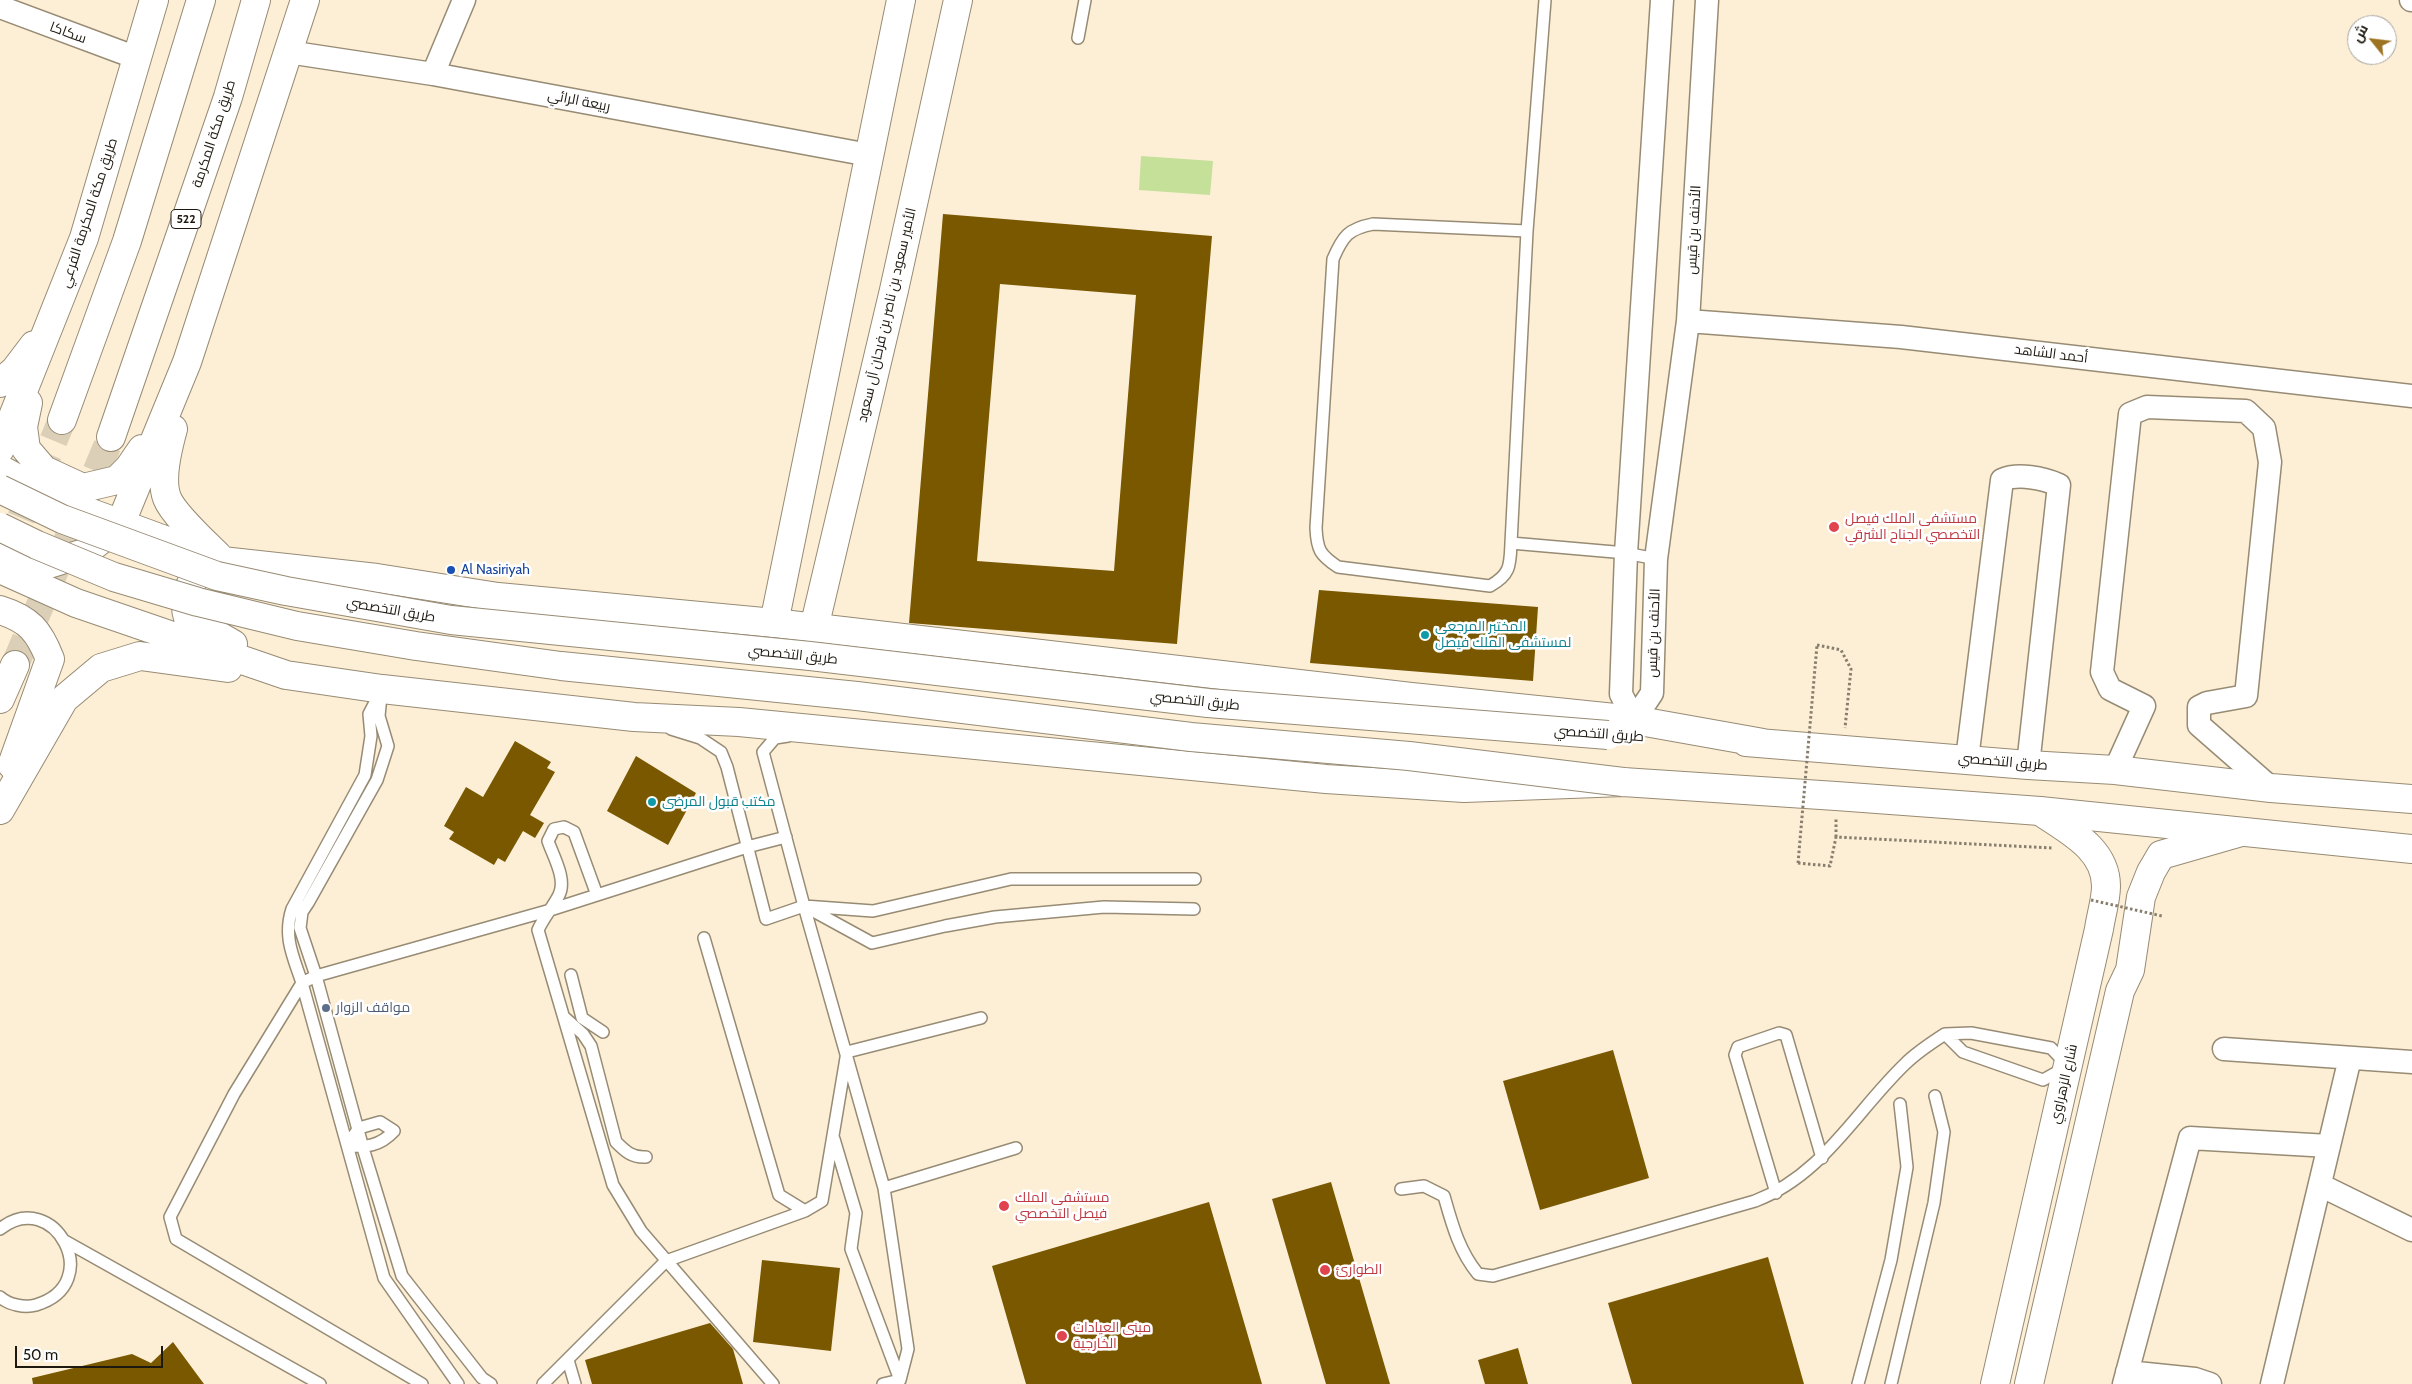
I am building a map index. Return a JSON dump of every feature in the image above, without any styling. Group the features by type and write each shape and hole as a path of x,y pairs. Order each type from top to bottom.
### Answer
{"main road":[{"name":"طريق مكة المكرمة الفرعي","path":"0,449 54,318 84,238 154,0"},
{"path":"62,420 127,240 201,0"},
{"name":"طريق مكة المكرمة","path":"111,437 228,97 256,0"},
{"path":"0,556 50,564 84,553 120,525 187,362 305,0"},
{"path":"774,623 900,0"},
{"name":"الأمير سعود بن ناصر بن فرحان آل سعود","path":"814,628 894,290 958,0"},
{"path":"54,318 28,403 23,428 26,449 44,470 83,488 116,480 129,468 143,446 187,362"},
{"path":"0,383 15,370 54,318"},
{"path":"187,362 178,413 165,458 167,498 189,528 222,560"},
{"path":"0,469 61,502 120,525 222,560 377,578 498,597 774,623 1411,697 1634,720 1763,743"},
{"name":"طريق التخصصي","path":"0,489 62,519 217,576 286,591 451,620 810,656 1208,703 1608,735 1763,743 2028,765 2115,770 2271,788 2412,799"},
{"path":"0,527 114,577 198,602 297,626 416,646 561,666 857,696 1191,737 1409,756 1623,782 2040,811 2412,849"},
{"path":"222,560 215,562 198,574 187,588 184,607 188,618 286,675"},
{"path":"0,569 76,603 286,675"},
{"path":"0,610 19,616 41,637 50,659 0,796"},
{"path":"0,810 64,699 101,668 140,656 382,689 634,717 739,722 1326,779 1464,788 1623,782"},
{"path":"0,699 15,665"},
{"name":"شارع الزهراوي","path":"1995,1384 2068,1066 2106,886 2101,862 2091,846 2040,811"},
{"path":"2029,1384 2120,992 2130,970 2140,897 2161,855 2241,832"},
{"path":"2086,984 2120,992"}],"street":[{"path":"433,74 464,0"},
{"path":"1634,720 1621,694 1626,553 1662,0"},
{"name":"الأحنف بن قيس","path":"1634,720 1652,693 1656,559 1688,321 1707,0"},
{"name":"سكاكا","path":"0,8 137,58"},
{"name":"ربيعة الرائي","path":"288,52 433,74 869,155"},
{"name":"أحمد الشاهد","path":"1688,321 1901,337 2412,396"},
{"path":"2115,770 2144,706 2110,689 2102,672 2130,414 2147,406 2246,411 2264,428 2270,462 2246,696 2207,703 2199,707 2199,726 2271,788"},
{"path":"1967,759 2002,480 2010,477 2047,480 2058,486 2028,765"},
{"path":"2224,1049 2412,1062"},
{"path":"2272,1384 2350,1058"},
{"path":"2210,1384 2195,1380 2126,1378 2190,1138 2329,1146"},
{"path":"2320,1185 2412,1230"}],"lane":[{"path":"1078,38 1085,0"},
{"path":"1527,232 1373,224 1355,227 1342,240 1334,259 1316,528 1317,547 1325,558 1338,567 1490,586 1503,578 1510,567 1527,232 1545,0"},
{"path":"1511,543 1626,553 1656,559"},
{"path":"382,689 379,716 388,746 377,780 302,912 300,928 316,976 363,1148 402,1276 482,1378 491,1384"},
{"path":"382,689 369,714 371,736 365,775 292,909 287,935 384,1278 458,1384"},
{"path":"634,717 700,738 721,752 727,767 766,918 804,906 874,911 1011,879 1195,879"},
{"path":"826,731 775,738 763,752 804,906 847,1052 884,1188 908,1349 900,1380"},
{"path":"597,895 574,832 564,827 554,829 548,841 560,874 560,893 547,911 538,930 613,1185 641,1231 773,1384"},
{"path":"422,1384 176,1239 170,1217 234,1094 302,983 316,976 547,911 747,847 786,837"},
{"path":"804,906 872,943 945,926 1004,916 1104,906 1194,909"},
{"path":"704,938 779,1194 805,1211"},
{"path":"571,975 582,1018 603,1032"},
{"path":"564,1017 583,1034 591,1046 616,1142 626,1153 638,1157 646,1156"},
{"path":"847,1052 981,1018"},
{"path":"1401,1189 1424,1186 1444,1196 1453,1229 1467,1261 1478,1274 1493,1276 1755,1201 1776,1193 1822,1158 1906,1063 1945,1034 1971,1032 2051,1048 2068,1066 2043,1080 1963,1052 1945,1034"},
{"path":"1776,1193 1735,1055 1738,1047 1779,1033 1786,1034 1822,1158"},
{"path":"543,1384 666,1262 805,1211 822,1201 847,1052"},
{"path":"1890,1384 1934,1203 1944,1132 1935,1096"},
{"path":"1858,1384 1891,1260 1907,1167 1900,1104"},
{"path":"380,1122 394,1131 384,1141 363,1148 346,1145 359,1128 380,1122"},
{"path":"833,1136 856,1213 851,1250 900,1380"},
{"path":"884,1188 1016,1148"},
{"path":"0,1229 18,1219 32,1219 45,1222 57,1230 65,1241 70,1253 71,1267 67,1280 58,1293 46,1302 31,1306 16,1305 0,1297"},
{"path":"65,1241 320,1384"},
{"path":"568,1360 575,1384"},
{"path":"883,1384 900,1380"}],"path":[{"path":"1843,749 1851,669 1841,650 1817,645 1798,862 1830,866 1836,837 2061,850"},
{"path":"2089,891 2091,900 2162,916"}],"green space":[{"path":"1141,156 1213,161 1210,195 1139,190"}],"building":[{"path":"943,214 1212,236 1177,644 909,623","holes":["1000,284 1136,295 1114,571 977,561"]},
{"name":"المختبر المرجعي لمستشفى الملك فيصل","path":"1319,590 1538,607 1533,681 1310,663"},
{"path":"515,741 551,762 547,768 555,772 530,815 544,823 535,838 523,831 505,862 498,858 494,865 449,839 454,832 444,826 466,787 483,797"},
{"name":"مكتب قبول المرضى","path":"636,756 696,793 668,845 607,811"},
{"path":"1613,1050 1649,1178 1540,1210 1503,1081"},
{"path":"1331,1182 1390,1384 1326,1384 1272,1199"},
{"path":"1209,1202 1262,1384 1026,1384 992,1266"},
{"path":"1768,1257 1804,1384 1632,1384 1608,1303"},
{"path":"762,1260 840,1268 831,1351 753,1342"},
{"path":"710,1323 733,1349 743,1384 592,1384 585,1360"},
{"path":"173,1342 204,1384 33,1384 32,1378 132,1354 151,1363"},
{"path":"1518,1348 1528,1384 1485,1384 1478,1360"}],"tunnel":[{"path":"5,557 62,420"},
{"path":"15,665 111,437"}],"place":[{"name":"مستشفى الملك فيصل التخصصي الجناح الشرقي","path":"1834,527"},
{"name":"Al Nasiriyah","path":"451,570"},
{"name":"المختبر المرجعي لمستشفى الملك فيصل","path":"1425,635"},
{"name":"مكتب قبول المرضى","path":"652,802"},
{"name":"مواقف الزوار","path":"326,1008"},
{"name":"مستشفى الملك فيصل التخصصي","path":"1004,1206"},
{"name":"الطوارئ","path":"1325,1270"},
{"name":"مبنى العيادات الخارجية","path":"1062,1336"}]}
